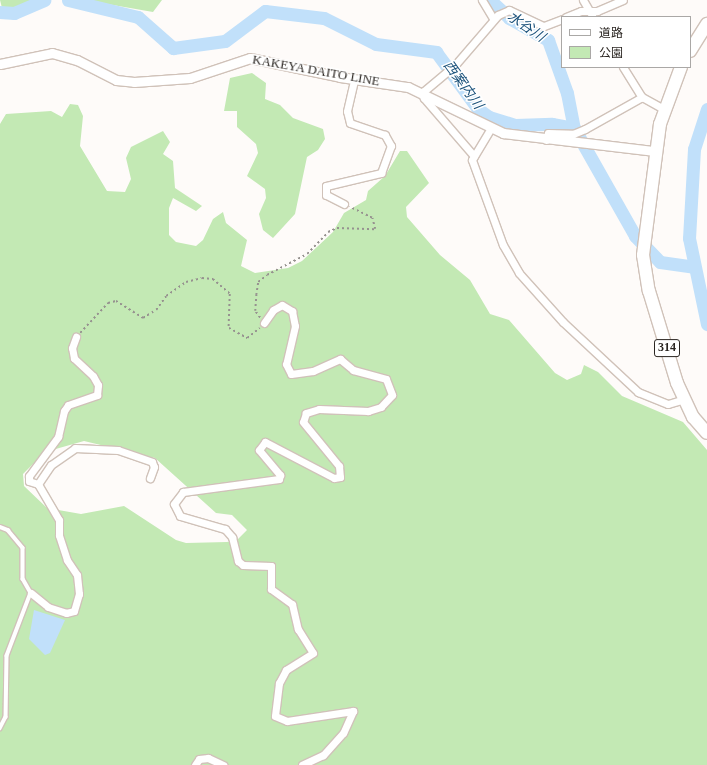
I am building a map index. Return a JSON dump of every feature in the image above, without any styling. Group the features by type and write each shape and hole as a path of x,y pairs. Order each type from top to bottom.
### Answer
{"highway":[{"path":"691,49 707,24"},
{"name":"314","path":"681,68 664,109 655,151 644,255 649,291 684,399 707,433"}],"main road":[{"name":"KAKEYA DAITO LINE","path":"0,64 52,53 77,60 116,80 134,82 190,78 250,58 354,80 424,91 491,128 546,140 655,151"}],"street":[{"path":"482,0 496,16"},
{"path":"583,0 591,16"},
{"path":"570,16 588,11 597,11 623,0"},
{"path":"561,19 544,26 505,12 496,16 455,65 447,70 424,91 424,98 474,156 503,246 519,273 569,328 638,392 668,404 684,399"},
{"path":"624,68 642,97 664,109"},
{"path":"344,204 326,195 326,186 381,173 391,146 385,135 350,123 347,111 354,80"},
{"path":"546,140 551,132 573,134 582,130 642,97"},
{"path":"474,156 491,128"},
{"path":"264,323 273,310 282,305 292,311 295,326 286,364 291,374 313,371 340,360 353,370 386,379 392,395 381,407 368,411 319,409 306,413 303,422 339,466 340,477 334,478 265,442 259,450 280,474 279,479 183,492 174,504 180,516 218,524 225,529 232,537 238,561 243,565 271,566 271,589 292,604 298,629 313,653 286,670 279,683 275,716 287,721 353,711 343,733 323,755 302,765"},
{"path":"31,593 48,607 66,613 74,611 79,594 76,575 67,560 59,535 59,520 38,484 29,481 29,476 58,437 64,411 68,405 97,395 98,385 93,376 74,358 72,348 76,337"},
{"path":"38,484 51,465 68,452 85,447 139,455 152,462 154,467 150,478"},
{"path":"195,765 199,759 208,758 223,765"}],"lane":[{"path":"0,527 8,530 23,548 23,579 31,593 7,656 6,717 0,729"}],"path":[{"path":"76,337 108,302 116,301 143,318 156,310 166,296 186,282 202,278 222,284 230,294 229,328 238,336 247,338 264,323 255,311 258,282 307,254 328,232 337,228 375,229 372,218 344,204"}],"green space":[{"path":"0,0 39,0 21,8 2,8"},
{"path":"84,0 162,0 153,12"},
{"path":"252,73 266,83 265,99 280,105 293,118 323,129 325,139 318,150 307,157 295,214 273,238 263,230 259,214 266,198 265,189 247,176 258,153 256,144 237,127 237,111 224,111 230,78"},
{"path":"70,104 78,105 83,116 80,146 107,191 125,192 131,179 126,158 131,147 163,131 170,142 163,154 173,161 175,188 202,206 196,211 173,198 169,208 169,235 176,242 196,246 203,240 213,219 223,212 226,223 247,240 241,266 255,273 288,268 302,261 333,232 344,213 366,200 368,191 385,176 400,151 407,151 429,183 406,207 407,217 440,255 470,280 490,314 509,320 555,373 567,380 581,374 584,365 598,372 622,396 683,422 707,450 707,765 0,765 0,124 6,114 51,111 62,117","holes":["84,441 155,458 216,513 232,515 247,530 237,540 227,542 186,543 176,540 124,506 81,514 47,508 24,486 23,474 45,452"]}],"water":[{"path":"34,610 65,620 50,653 45,655 29,639"}],"waterway":[{"name":"西案内川","path":"0,12 14,13 44,0"},
{"name":"西案内川","path":"68,0 138,17 173,48 225,41 265,11 324,18 376,44 436,52 478,109 489,117 515,125 552,124 574,128 635,236 660,262 694,267"},
{"name":"水谷川","path":"490,0 509,18 548,40 567,93 574,128"},
{"path":"707,109 694,149 689,238 707,324"}]}
